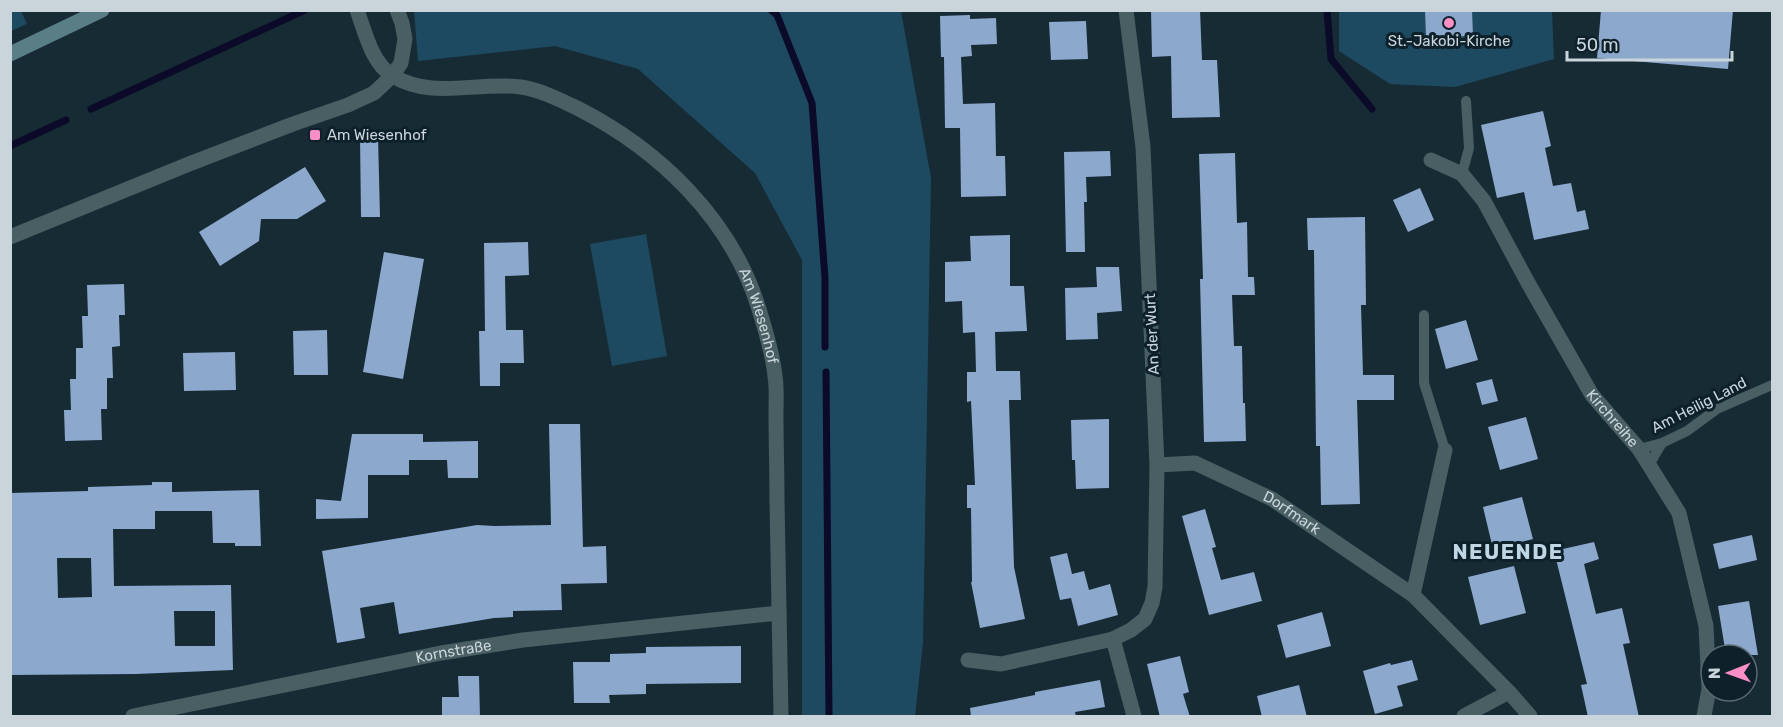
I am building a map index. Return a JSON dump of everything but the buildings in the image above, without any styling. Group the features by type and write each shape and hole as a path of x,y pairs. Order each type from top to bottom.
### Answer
{"main road":[{"path":"14,52 102,10"}],"street":[{"path":"357,10 379,62 392,76"},
{"path":"10,237 189,164 348,105 374,93 392,76 401,63 405,39 397,10"},
{"name":"An der Wurt","path":"968,660 1001,664 1113,639 1131,630 1145,619 1152,603 1155,587 1157,465 1143,147 1126,10"},
{"name":"Am Wiesenhof","path":"392,76 413,85 442,89 521,87 544,93 564,102 603,122 635,143 665,167 697,200 724,237 758,305 775,376 781,717"},
{"name":"Kirchreihe","path":"1431,160 1462,174 1484,201 1592,395 1639,449 1679,513 1706,626 1709,689 1704,717"},
{"path":"1413,595 1445,450"},
{"name":"Dorfmark","path":"1157,465 1195,463 1272,499 1413,595 1509,692 1530,717"},
{"name":"Kornstraße","path":"133,717 453,651 523,640 779,613"},
{"path":"1113,639 1134,717"},
{"path":"1464,717 1509,692"}],"lane":[{"path":"1462,174 1469,148 1466,101"},
{"path":"1424,315 1424,383 1445,450"},
{"name":"Am Heilig Land","path":"1639,449 1662,443 1687,431 1717,409 1773,385"},
{"path":"1649,465 1662,443"}],"shaded area":[{"path":"11,10 21,11 27,24 11,31"},
{"path":"414,11 901,11 931,178 923,643 915,716 802,716 802,260 755,173 638,69 555,46 418,61"},
{"path":"1339,11 1552,11 1554,59 1455,87 1390,84 1339,51"},
{"path":"646,234 667,356 612,366 590,244"}],"waterway":[{"path":"91,109 305,10"},
{"path":"771,10 777,15 812,103 825,278 825,347"},
{"path":"1327,10 1331,59 1372,109"},
{"path":"10,146 66,120"},
{"path":"826,372 829,716"}],"place":[{"name":"St.-Jakobi-Kirche","path":"1449,23"},
{"name":"Am Wiesenhof","path":"315,135"}],"district":[{"name":"NEUENDE","path":"1508,551"}]}
